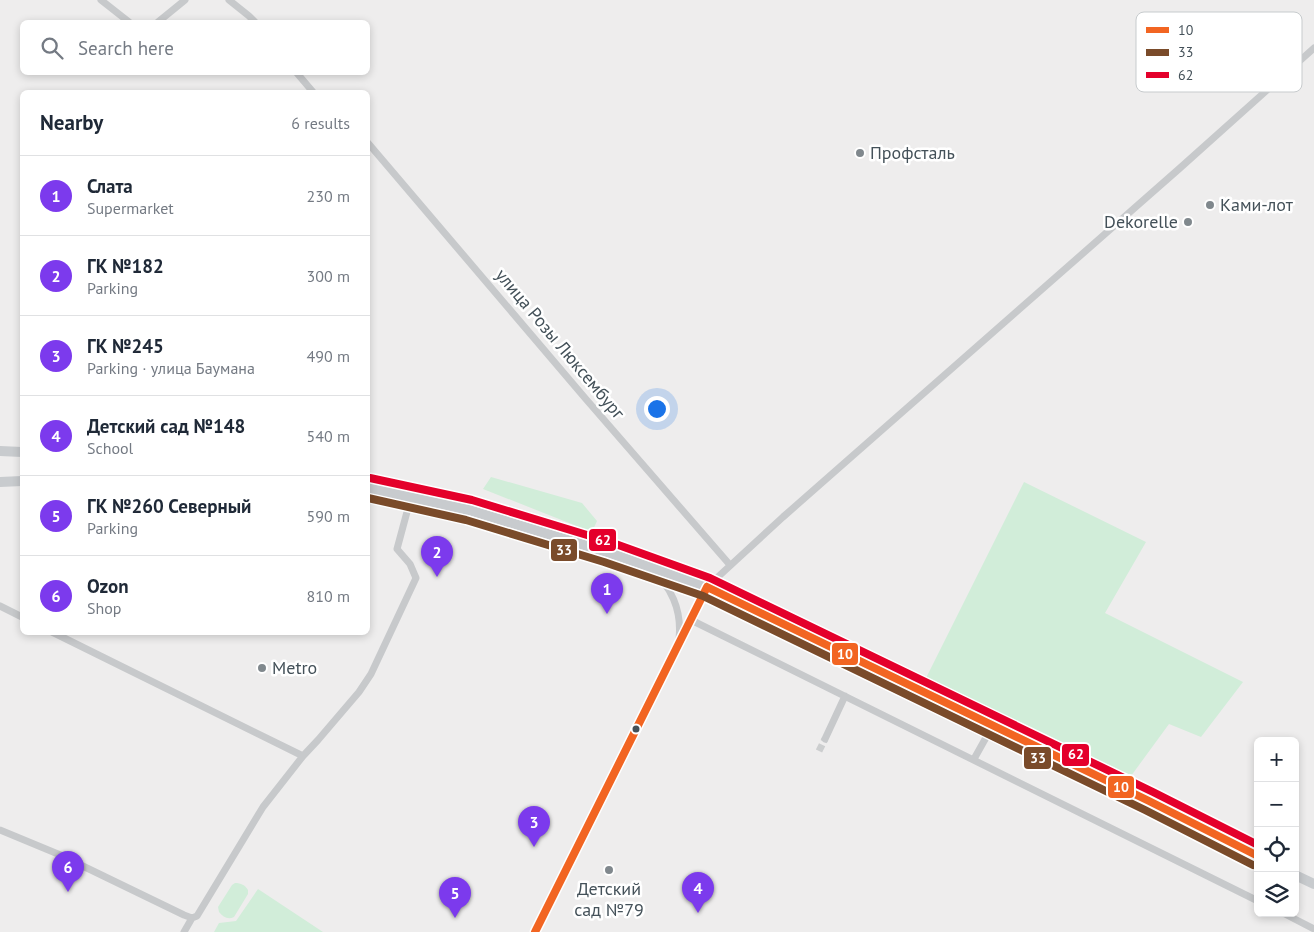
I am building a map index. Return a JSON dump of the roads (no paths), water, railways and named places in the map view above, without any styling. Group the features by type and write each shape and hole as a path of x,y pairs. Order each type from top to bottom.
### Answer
{"main road":[{"path":"0,451 20,452"},
{"path":"0,482 20,481"},
{"path":"370,488 469,510 634,561 707,586 1254,854"},
{"path":"1299,877 1314,884"}],"street":[{"path":"101,0 126,20"},
{"path":"160,20 185,0"},
{"path":"229,0 253,20"},
{"path":"1302,59 1314,48"},
{"path":"299,75 311,90"},
{"path":"535,932 707,586 1265,92"},
{"name":"улица Розы Люксембург","path":"370,145 591,406 730,565"},
{"path":"184,932 192,918 198,916 209,899 263,807 371,674 416,578 407,558 397,549 412,497"},
{"path":"634,561 650,569 662,580 672,595 678,611 680,628 678,644"},
{"path":"0,606 20,616"},
{"path":"691,620 1254,899"},
{"path":"58,635 303,756"},
{"path":"825,739 845,696"},
{"path":"974,759 993,725"},
{"path":"0,830 58,854 192,918"},
{"path":"1291,917 1314,928"}],"tunnel":[{"path":"819,751 825,739"}],"place":[{"name":"Профсталь","path":"860,153"},
{"name":"Ками-лот","path":"1210,205"},
{"name":"Dekorelle","path":"1188,222"},
{"name":"ГК №182","path":"437,577"},
{"name":"Слата","path":"607,614"},
{"name":"Metro","path":"262,668"},
{"name":"ГК №245","path":"534,847"},
{"name":"Детский сад №79","path":"609,870"},
{"name":"Ozon","path":"68,892"},
{"name":"Детский сад №148","path":"698,913"},
{"name":"ГК №260 Северный","path":"455,918"}]}
